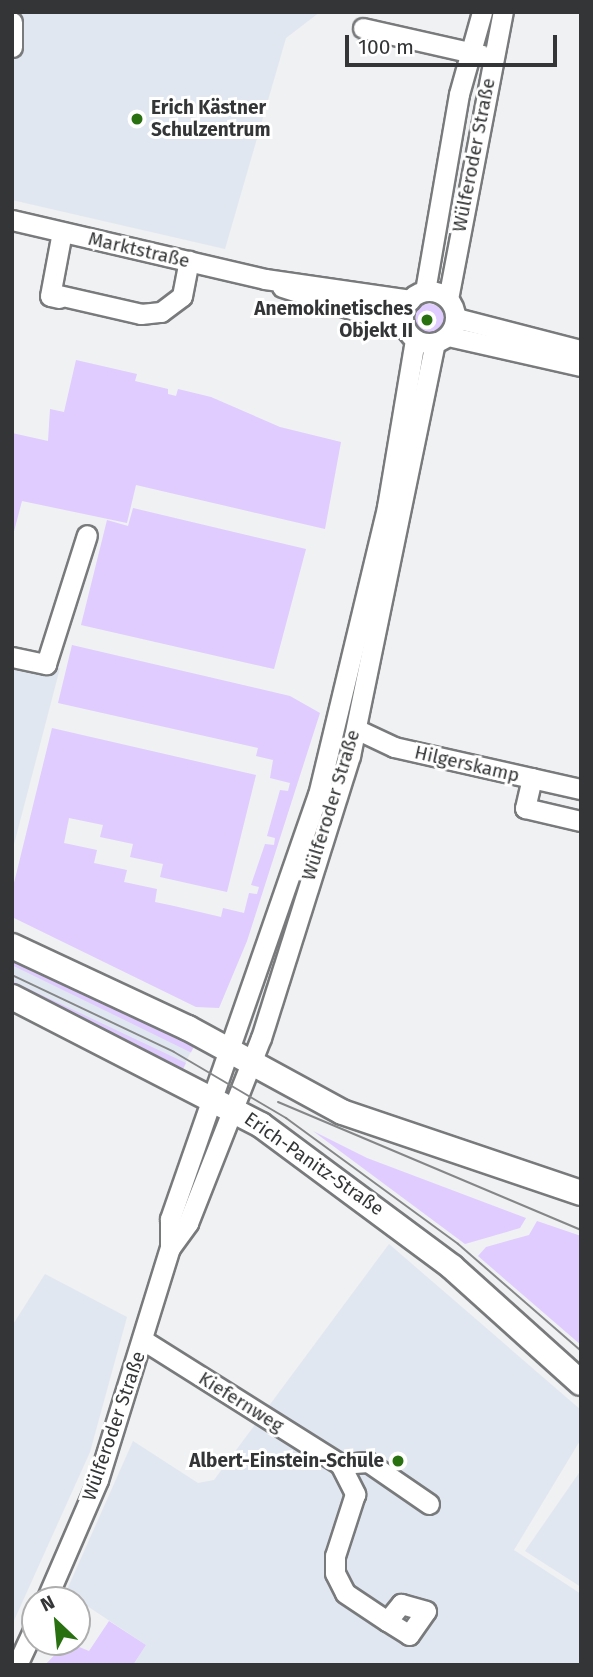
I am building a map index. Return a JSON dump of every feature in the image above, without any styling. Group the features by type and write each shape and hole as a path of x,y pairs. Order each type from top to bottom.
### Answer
{"main road":[{"path":"12,946 240,1058 342,1112 581,1193"},
{"name":"Erich-Panitz-Straße","path":"12,996 222,1102 387,1215 581,1383"}],"street":[{"name":"Wülferoder Straße","path":"52,1586 98,1480 143,1340 170,1248 170,1219 240,1058 355,729 432,332 417,296 470,52 482,12"},
{"name":"Wülferoder Straße","path":"448,299 503,12"},
{"path":"12,22 12,47"},
{"path":"363,28 493,57"},
{"name":"Marktstraße","path":"12,220 265,279 448,299"},
{"path":"62,232 50,296 128,313"},
{"path":"54,294 141,314 161,312 183,296 189,261"},
{"name":"Marktstraße","path":"265,279 317,302 581,366"},
{"path":"432,332 448,299"},
{"name":"Wülferoder Straße","path":"240,1058 318,795 432,332"},
{"name":"Marktstraße","path":"432,332 581,350"},
{"path":"12,657 46,664 87,535"},
{"name":"Hilgerskamp","path":"355,729 394,747 581,789"},
{"path":"532,778 525,808 581,821"},
{"name":"Kiefernweg","path":"143,1340 340,1464"},
{"path":"387,1621 345,1593 335,1573 355,1494 340,1464 368,1462 429,1504"}],"shaded area":[{"name":"Erich Kästner Schulzentrum","path":"12,12 320,12 286,38 225,249 12,200"},
{"path":"429,304 440,308 444,319 440,330 429,334 418,330 414,319 418,308"},
{"path":"76,360 137,374 135,381 168,389 168,394 176,396 178,389 211,397 280,427 341,442 325,529 136,485 127,523 22,501 12,539 12,433 48,441 50,409 64,412"},
{"path":"133,508 306,549 274,669 81,625 107,520 128,526"},
{"path":"72,645 290,696 320,713 247,941 219,1008 196,1007 12,917 14,883 52,728 256,775 227,892 160,877 163,864 130,857 133,844 100,837 103,825 69,818 64,843 97,850 94,863 127,870 124,882 157,889 155,902 221,917 223,908 244,913 249,893 257,894 259,887 251,885 265,844 274,845 275,838 267,836 280,790 288,791 290,783 270,778 273,760 256,756 258,748 58,703"},
{"path":"12,657 60,668 12,852"},
{"path":"12,954 195,1043 191,1052 12,965"},
{"path":"12,964 192,1048 185,1064 12,983"},
{"path":"12,981 186,1063 183,1069 12,990"},
{"path":"313,1131 367,1158 526,1218 520,1228 465,1244"},
{"path":"537,1221 581,1236 581,1345 478,1256 486,1247 529,1235"},
{"name":"Albert-Einstein-Schule","path":"389,1244 581,1410 581,1439 514,1550 581,1594 581,1665 133,1665 146,1645 91,1609 91,1586 69,1586 133,1441 198,1483 214,1480"},
{"path":"45,1274 127,1317 90,1452 30,1586 21,1586 21,1605 12,1625 12,1326"},
{"path":"581,1470 581,1587 525,1551"},
{"path":"109,1621 146,1645 133,1665 45,1665 54,1656 91,1656 91,1648"}],"tram line":[{"path":"12,975 174,1052 286,1118 458,1244 581,1351"},
{"path":"278,1102 581,1230"}],"place":[{"name":"Erich Kästner Schulzentrum","path":"137,119"},
{"name":"Anemokinetisches Objekt II","path":"427,320"},
{"name":"Albert-Einstein-Schule","path":"398,1461"}]}
